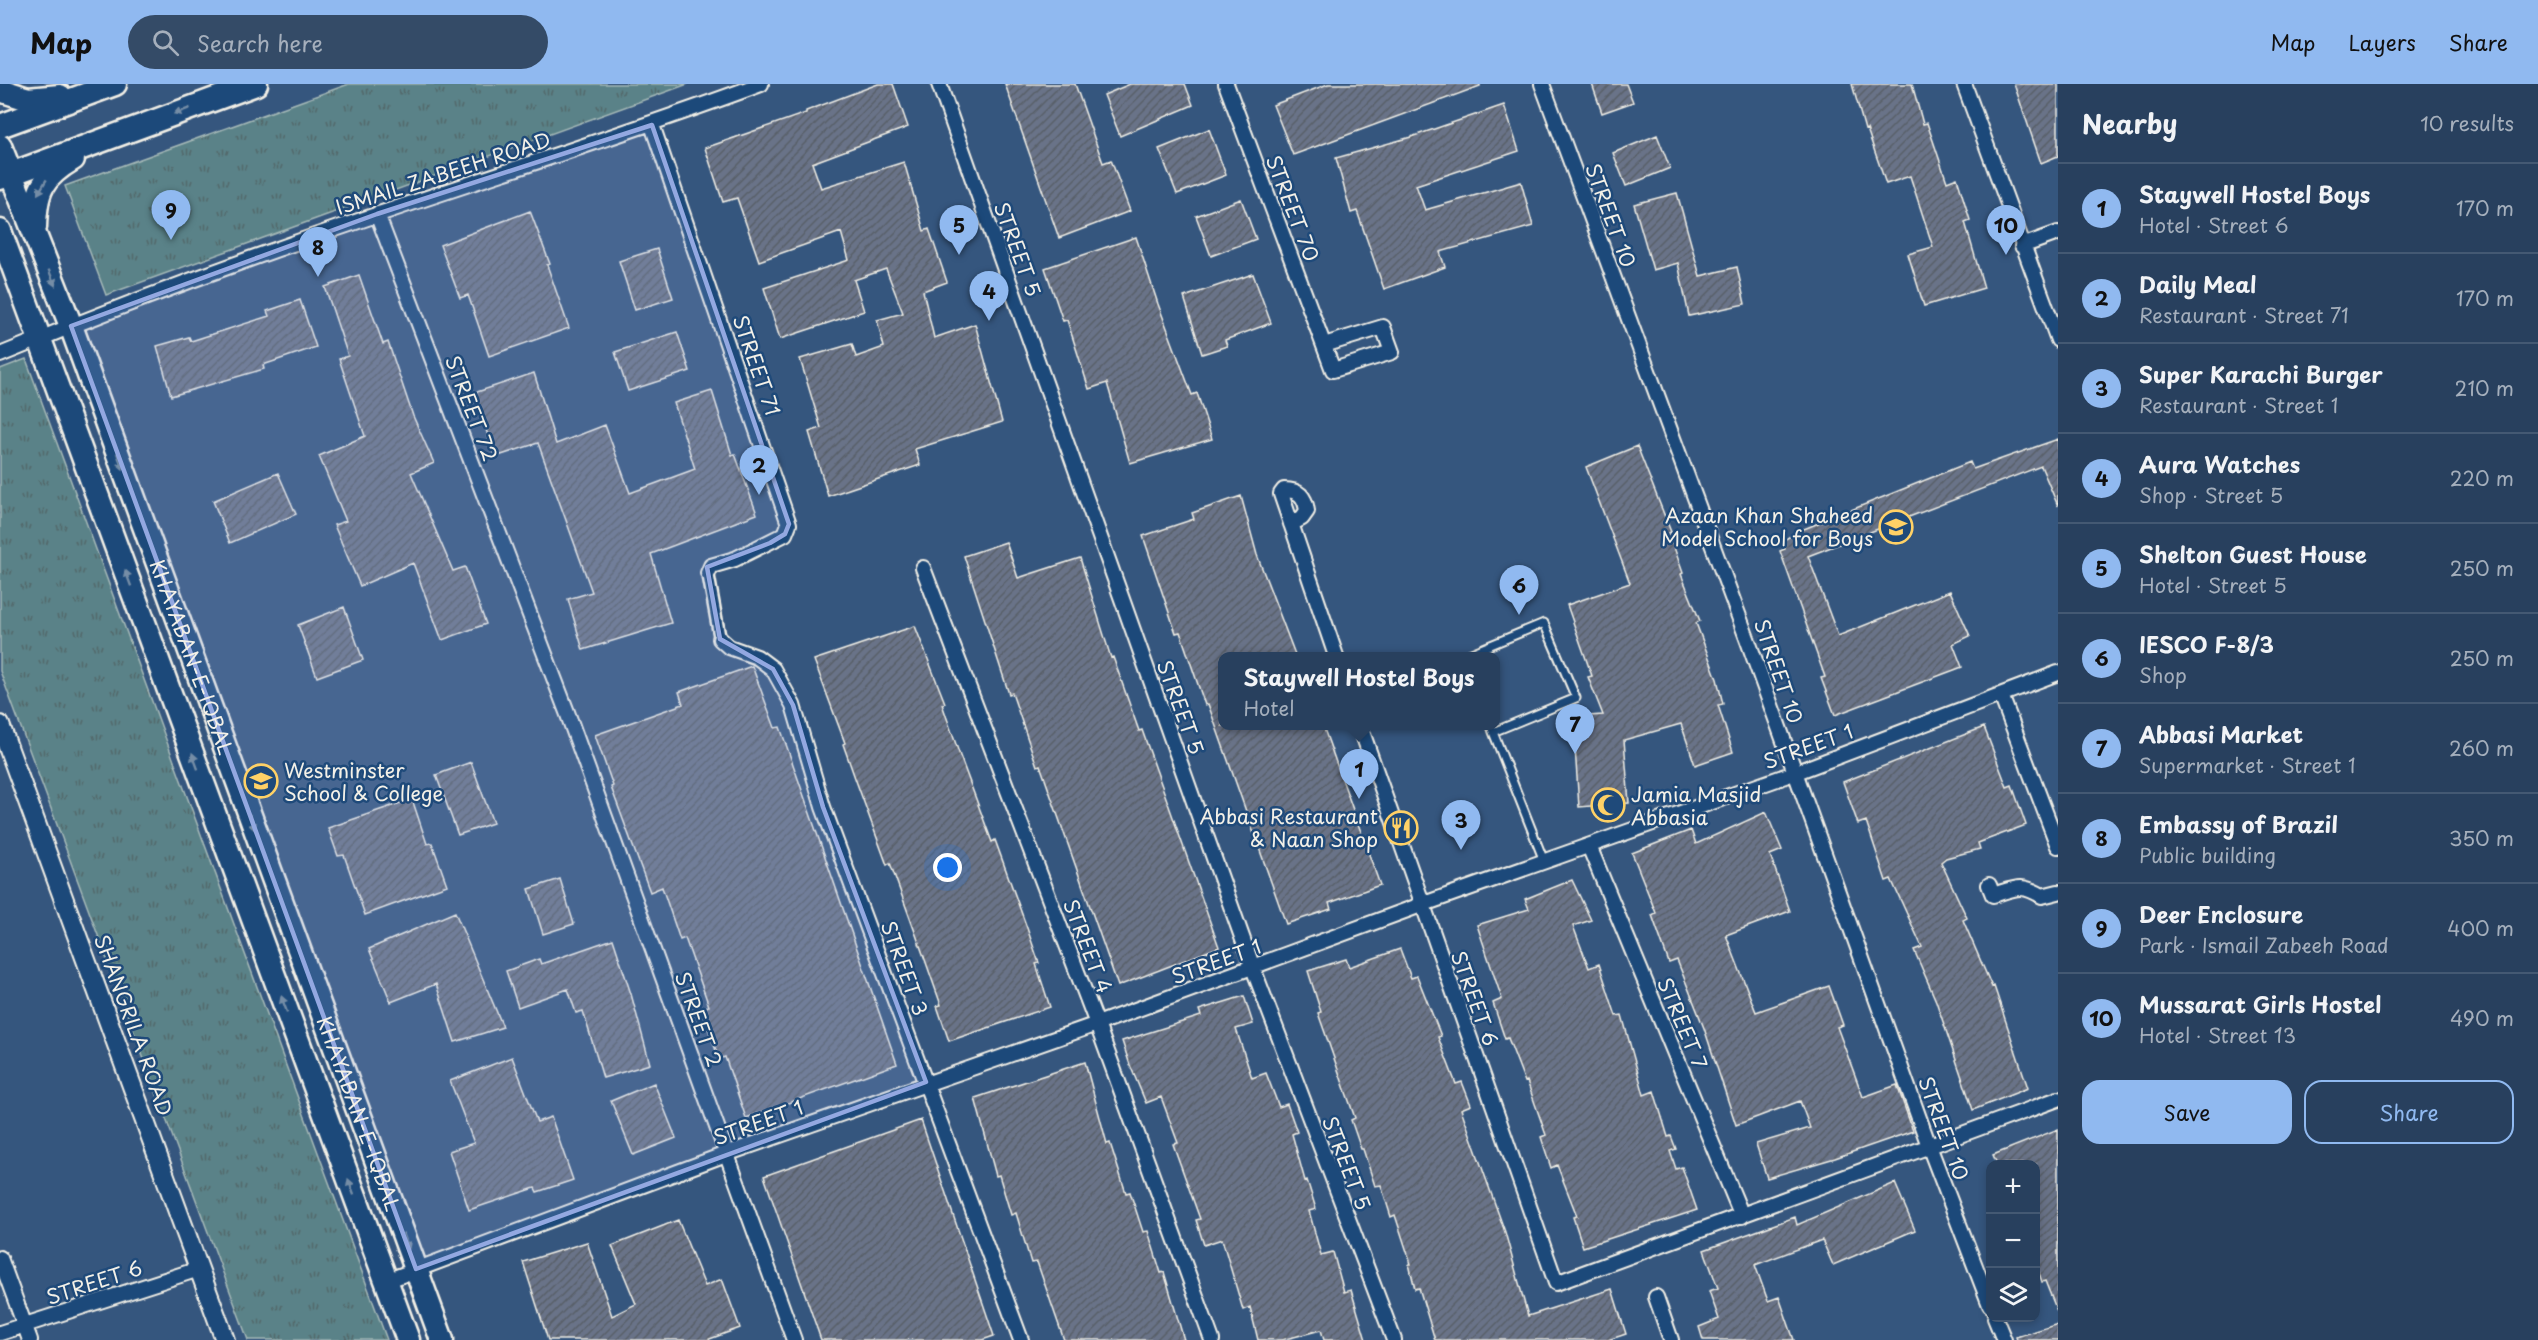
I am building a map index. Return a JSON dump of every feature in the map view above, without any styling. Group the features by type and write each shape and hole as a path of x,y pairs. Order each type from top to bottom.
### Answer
{"main road":[{"path":"0,126 115,84"},
{"path":"5,176 256,84"},
{"path":"0,90 28,99 94,92"},
{"path":"34,234 36,199 47,178 105,139"},
{"name":"KHAYABAN-E-IQBAL","path":"0,146 5,176 34,234 71,326 442,1340"},
{"name":"KHAYABAN-E-IQBAL","path":"1,237 408,1340"}],"street":[{"name":"ISMAIL ZABEEH ROAD","path":"0,355 71,326 377,214 652,125 761,84"},
{"name":"STREET 5","path":"939,84 1253,968 1394,1340"},
{"name":"STREET 70","path":"1226,84 1333,370 1392,352 1383,327 1324,345"},
{"name":"STREET 10","path":"1542,84 1744,630 1929,1146 1986,1295"},
{"path":"1964,84 2058,340"},
{"name":"STREET 71","path":"652,125 789,524 785,534 778,539 735,559 711,566 708,573"},
{"name":"STREET 72","path":"377,214 567,712"},
{"path":"2022,246 2058,233"},
{"path":"1291,524 1334,652"},
{"name":"STREET 4","path":"923,568 1097,1024 1212,1340"},
{"path":"708,573 720,639"},
{"name":"STREET 3","path":"720,639 729,647 757,657 773,669 793,705 823,807 1021,1340"},
{"name":"STREET 1","path":"386,1281 726,1154 926,1082 1097,1024 1421,905 1794,773 2058,673"},
{"path":"2001,695 2058,846"},
{"name":"STREET 2","path":"567,712 794,1340"},
{"name":"SHANGRILA ROAD","path":"0,725 225,1340"},
{"name":"STREET 6","path":"1361,730 1421,905 1556,1283 1742,1216"},
{"name":"STREET 7","path":"1588,846 1742,1216"},
{"path":"1989,885 1993,895 2018,887 2027,887 2042,896 2058,892"},
{"path":"1742,1216 2058,1099"},
{"path":"0,1258 30,1340"},
{"name":"STREET 6","path":"0,1333 199,1269"},
{"path":"1656,1297 1671,1340"},
{"path":"1997,1322 2004,1340"}],"lane":[{"path":"1476,652 1544,623 1576,698 1500,726"},
{"path":"1492,730 1544,861"}],"highlighted area":[{"path":"652,125 789,524 785,534 770,543 707,567 720,639 773,669 793,705 823,807 926,1082 416,1269 71,326 377,214"}],"green space":[{"path":"349,84 688,84 106,295 65,186"},
{"path":"26,359 387,1340 248,1340 0,671 0,369"}],"building":[{"path":"878,84 893,84 908,127 812,163 821,188 904,162 924,231 929,229 947,282 923,291 934,338 975,324 1002,422 915,449 920,465 828,496 809,432 821,428 800,359 852,344 856,357 884,347 877,320 903,313 886,269 854,280 864,311 780,339 764,288 849,260 841,232 759,261 737,198 723,202 705,148 806,113 806,111"},
{"path":"1005,84 1075,84 1103,163 1111,160 1130,211 1059,238"},
{"path":"1130,84 1185,84 1193,105 1120,136 1104,95"},
{"path":"1328,84 1480,84 1480,86 1293,155 1273,105"},
{"path":"1592,84 1626,84 1633,102 1602,113"},
{"path":"1852,84 1912,84 1923,124 1927,123 1947,182 1957,178 1970,220 1965,222 1984,288 1924,306 1908,254 1933,247 1910,176 1886,184 1867,129 1865,130"},
{"path":"2014,84 2058,84 2058,156 2041,163"},
{"path":"1504,105 1519,151 1416,185 1425,210 1521,182 1533,226 1440,252 1445,267 1384,289 1357,211 1351,213 1336,158 1411,137"},
{"path":"1209,129 1226,175 1177,194 1159,149"},
{"path":"1657,135 1670,168 1626,186 1613,153"},
{"path":"1677,193 1700,276 1737,267 1745,304 1689,316 1678,263 1653,270 1634,204"},
{"path":"1241,199 1256,239 1211,256 1196,216"},
{"path":"530,211 550,264 547,265 569,328 489,356 468,295 460,298 440,245"},
{"path":"1136,237 1192,395 1197,393 1212,439 1130,463 1107,383 1089,389 1067,320 1063,321 1045,268"},
{"path":"657,249 673,298 635,310 619,261"},
{"path":"1253,274 1271,323 1225,340 1227,346 1202,354 1184,297"},
{"path":"359,275 383,344 388,342 413,416 434,463 411,473 453,571 465,567 486,624 442,640 413,563 360,586 334,525 346,521 319,456 365,436 339,359 348,356 325,287"},
{"path":"300,300 316,347 263,365 264,369 171,396 157,346 189,337 191,341 269,316 267,311"},
{"path":"677,332 690,371 628,391 615,352"},
{"path":"534,373 556,444 605,425 630,493 695,469 674,403 712,391 732,455 735,454 757,514 651,554 671,623 583,650 568,599 592,592 538,443 495,457 474,393"},
{"name":"Azaan Khan Shaheed Model School for Boys","path":"2058,439 2058,506 2041,466 1808,556 1838,636 1950,591 1970,636 1953,644 1962,667 1835,715 1821,678 1825,677 1780,551 1785,549 1782,541 1799,531 1970,462 1973,469"},
{"path":"1637,446 1671,532 1669,533 1683,573 1681,574 1700,621 1696,623 1717,679 1723,704 1718,705 1733,752 1695,765 1681,724 1624,740 1629,803 1579,807 1573,717 1603,715 1588,677 1592,676 1567,605 1630,583 1586,467"},
{"path":"278,473 296,514 230,543 213,501"},
{"path":"1241,496 1257,555 1294,652 1218,652 1218,730 1324,730 1380,885 1329,903 1331,909 1286,924 1208,704 1205,705 1180,632 1176,633 1143,536 1194,519 1192,513"},
{"path":"1006,542 1018,578 1080,558 1111,658 1113,657 1139,731 1142,730 1219,947 1118,986 1040,765 1037,766 1012,693 1009,694 964,556"},
{"path":"344,607 363,660 317,677 298,625"},
{"path":"915,626 945,703 942,704 960,756 992,842 995,840 1027,928 1050,1007 949,1041 937,1006 941,1005 923,954 890,863 887,865 814,660"},
{"path":"752,666 775,728 780,727 897,1064 746,1118 725,1057 719,1059 701,1008 709,1006 685,938 680,940 662,887 650,892 611,787 613,786 595,735 683,704 679,692"},
{"path":"1984,727 2007,787 2012,785 2026,825 1978,843 1980,849 1946,858 1941,862 1967,918 1963,920 1992,987 1994,986 2028,1088 1973,1110 1936,1001 1914,950 1922,947 1891,879 1886,881 1866,821 1858,824 1843,782"},
{"path":"471,762 493,823 458,835 436,775"},
{"path":"412,799 427,844 432,843 447,885 365,915 344,855 338,856 328,828"},
{"path":"1766,812 1782,850 1770,855 1790,911 1726,935 1756,1012 1829,986 1843,1025 1837,1027 1863,1097 1897,1085 1913,1131 1767,1178 1756,1144 1810,1128 1800,1101 1736,1125 1704,1028 1677,960 1669,963 1652,915 1656,913 1632,853 1691,830 1696,844"},
{"path":"560,879 574,924 543,934 529,889"},
{"path":"1572,880 1591,920 1573,926 1589,968 1599,964 1616,1016 1622,1015 1644,1095 1654,1091 1668,1137 1671,1136 1676,1149 1670,1151 1676,1169 1682,1167 1697,1210 1583,1247 1573,1217 1577,1216 1557,1165 1551,1168 1541,1137 1546,1135 1527,1081 1525,1082 1508,1038 1505,1039 1493,1003 1502,999 1477,925 1529,909 1525,899"},
{"path":"455,912 503,1027 455,1042 436,984 391,1002 369,949"},
{"path":"613,939 650,1064 603,1078 583,1011 576,1013 568,989 518,1007 506,971 539,959 541,964"},
{"path":"1400,949 1411,978 1417,976 1441,1036 1438,1037 1456,1084 1462,1082 1471,1105 1461,1109 1505,1232 1528,1316 1612,1289 1626,1334 1608,1340 1435,1340 1419,1288 1415,1289 1409,1264 1411,1264 1395,1215 1391,1217 1381,1185 1375,1186 1351,1120 1355,1118 1318,1013 1321,1012 1308,971 1346,959 1349,967"},
{"path":"1244,996 1253,1024 1236,1029 1252,1078 1266,1073 1279,1107 1287,1104 1297,1132 1292,1134 1305,1181 1307,1180 1316,1209 1309,1211 1321,1255 1333,1252 1344,1292 1351,1290 1366,1340 1324,1340 1321,1330 1282,1340 1258,1340 1250,1307 1243,1310 1222,1239 1204,1245 1196,1220 1200,1219 1173,1144 1178,1143 1161,1097 1146,1103 1130,1065 1122,1041 1201,1016 1199,1010"},
{"path":"512,1057 537,1122 551,1117 573,1180 537,1192 535,1188 469,1210 449,1151 474,1143 450,1081"},
{"path":"1085,1062 1107,1144 1110,1143 1126,1193 1130,1192 1143,1232 1148,1231 1161,1273 1164,1272 1184,1340 1064,1340 1037,1262 1031,1263 1016,1213 1011,1215 999,1175 996,1176 975,1098"},
{"path":"654,1083 676,1138 633,1155 611,1101"},
{"path":"921,1120 994,1336 982,1340 821,1340 764,1176"},
{"path":"2058,1129 2057,1311 2045,1281 2042,1282 2040,1276 2040,1160 1995,1160 1993,1155"},
{"path":"1895,1183 1915,1230 1833,1265 1822,1240 1755,1265 1768,1301 1779,1297 1794,1340 1703,1340 1699,1327 1719,1319 1709,1291 1718,1288 1704,1250 1795,1217 1797,1225"},
{"path":"678,1220 705,1286 722,1279 740,1328 707,1340 548,1340 523,1262 587,1242 612,1316 636,1304 612,1246"},
{"path":"2058,1324 2058,1340 2017,1340 2016,1337"}],"place":[{"name":"Deer Enclosure","path":"171,240"},
{"name":"Shelton Guest House","path":"959,255"},
{"name":"Mussarat Girls Hostel","path":"2006,255"},
{"name":"Embassy of Brazil","path":"318,277"},
{"name":"Aura Watches","path":"989,321"},
{"name":"Daily Meal","path":"759,495"},
{"name":"Azaan Khan Shaheed Model School for Boys","path":"1896,527"},
{"name":"IESCO F-8/3","path":"1519,615"},
{"name":"Abbasi Market","path":"1575,754"},
{"name":"Westminster School & College","path":"261,781"},
{"name":"Staywell Hostel Boys","path":"1359,799"},
{"name":"Jamia Masjid Abbasia","path":"1608,805"},
{"name":"Abbasi Restaurant & Naan Shop","path":"1401,828"},
{"name":"Super Karachi Burger","path":"1461,850"}]}
